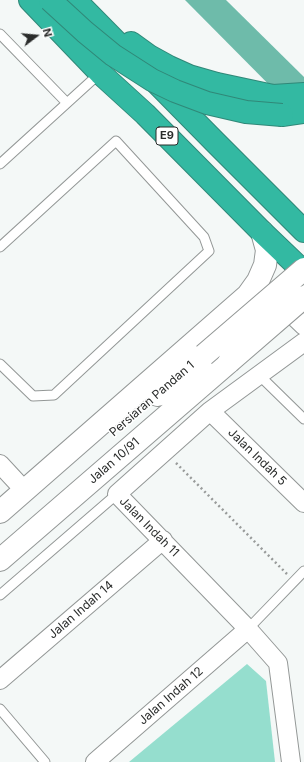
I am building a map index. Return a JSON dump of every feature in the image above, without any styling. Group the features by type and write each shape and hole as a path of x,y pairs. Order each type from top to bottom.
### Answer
{"highway":[{"name":"E9","path":"30,0 100,73 145,114 262,232 304,270"},
{"path":"50,0 113,55 152,80 175,91 207,103 246,112 282,115 304,112"},
{"name":"E9","path":"75,0 304,230"},
{"path":"79,0 111,28 149,56 189,76 242,90 273,96 304,94"}],"street":[{"path":"0,512 248,295 258,281 265,265 267,250 262,232"},
{"name":"Persiaran Pandan 1","path":"0,529 304,270"},
{"path":"248,295 263,294 272,298 281,303 304,326"},
{"name":"Jalan 10/91","path":"0,560 304,297"},
{"name":"Jalan Indah 11","path":"291,762 278,663 248,629 117,494 210,411 304,342"},
{"name":"Jalan Indah 5","path":"210,411 304,503"},
{"path":"0,464 24,491"},
{"name":"Jalan Indah 14","path":"0,680 163,540"},
{"name":"Jalan Indah 12","path":"95,762 248,629"}],"lane":[{"path":"0,34 67,103"},
{"path":"0,164 100,73"},
{"path":"0,246 116,141 204,237 209,251 54,395 33,396 0,364"},
{"path":"259,375 304,419"},
{"path":"0,595 117,494"},
{"path":"248,629 304,572"},
{"path":"0,709 45,762"}],"path":[{"path":"164,451 294,581"}],"shaded area":[{"path":"185,0 226,0 304,77 304,120"},
{"path":"247,664 266,681 275,762 129,762"}]}
